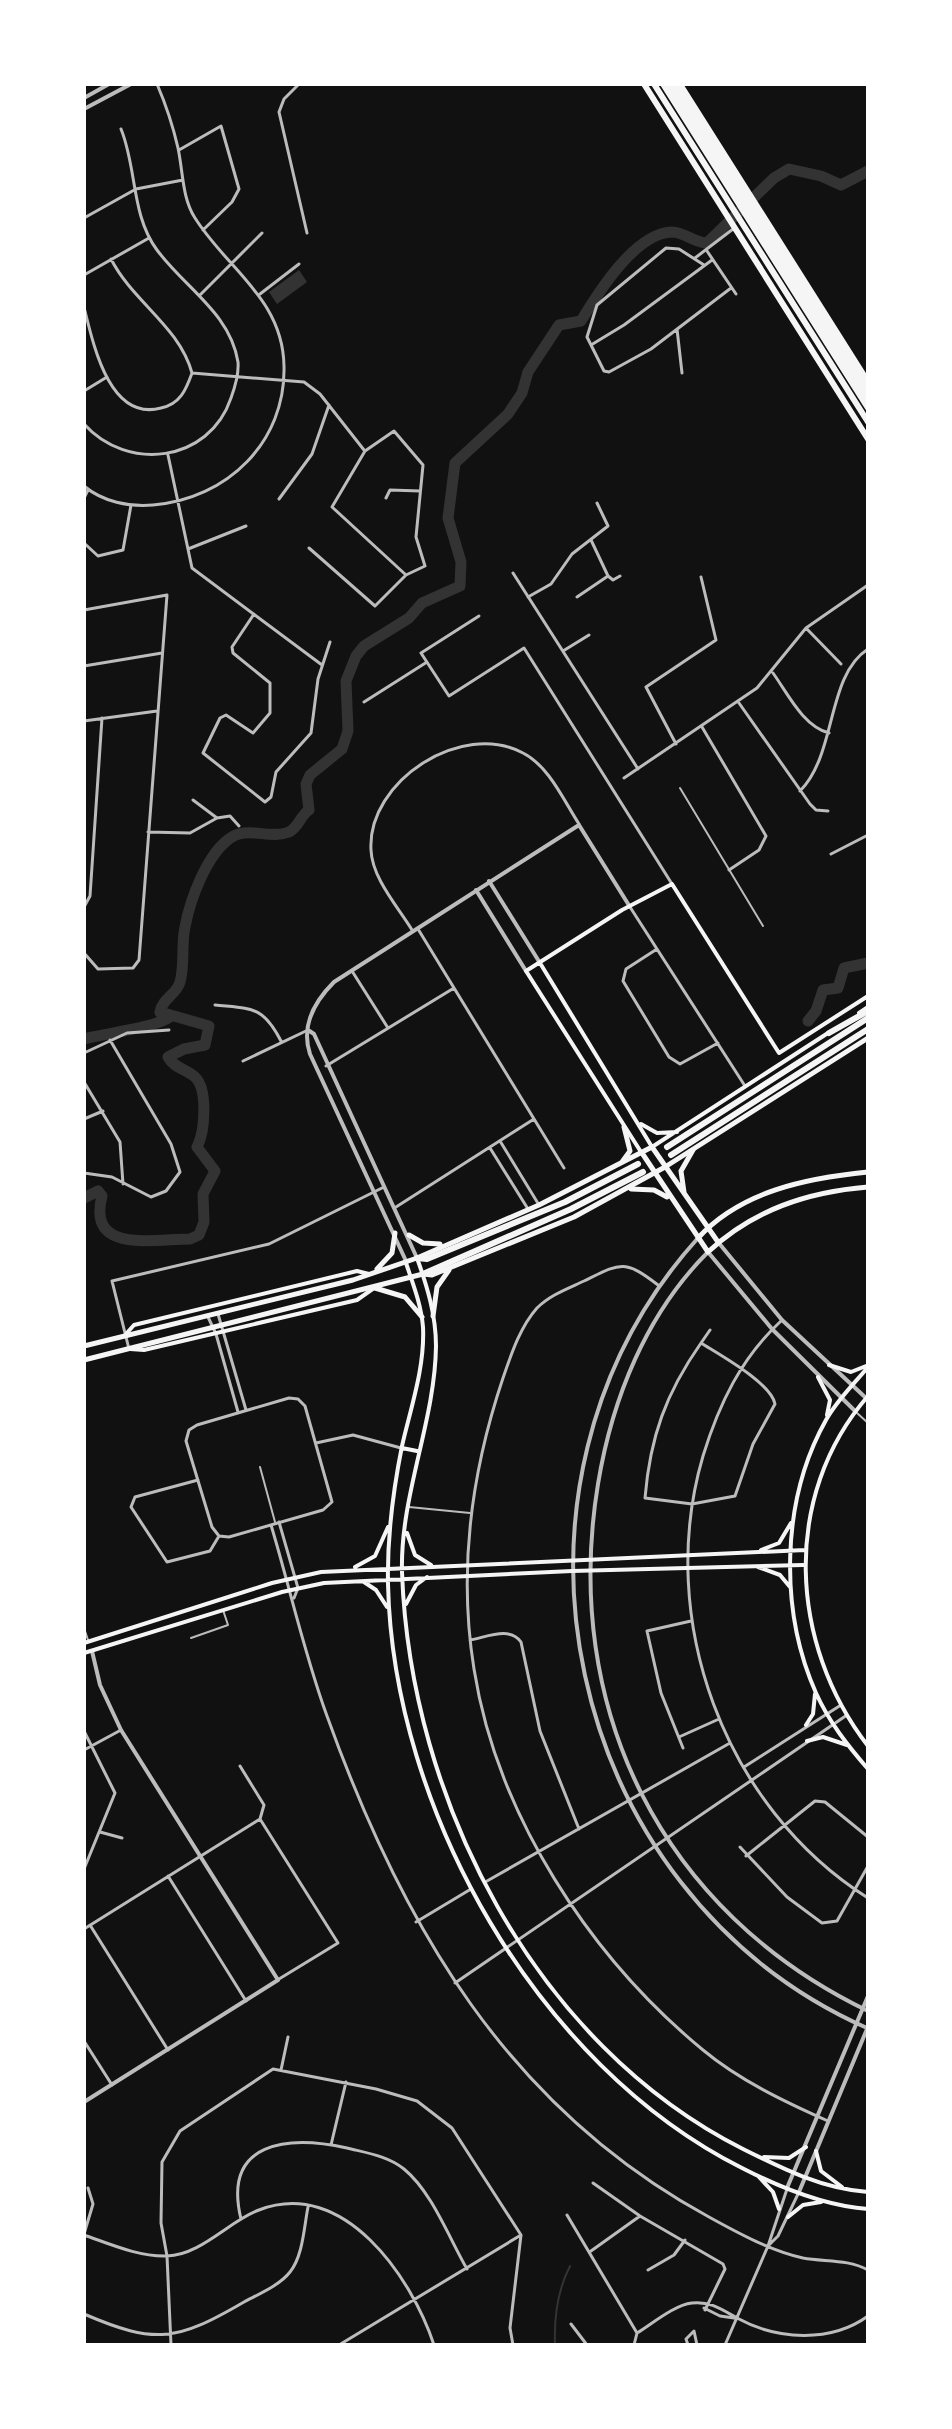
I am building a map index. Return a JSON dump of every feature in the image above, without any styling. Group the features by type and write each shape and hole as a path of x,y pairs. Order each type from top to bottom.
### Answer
{"highway":[{"path":"643,84 868,440"},
{"path":"658,84 736,214 868,419"},
{"path":"658,84 868,408"},
{"path":"658,84 868,419"},
{"path":"669,84 868,397"},
{"path":"679,84 868,387"},
{"path":"829,1033 868,1009"},
{"path":"667,1147 868,1018"},
{"path":"671,1155 868,1029"},
{"path":"417,1258 427,1259 537,1215 638,1164"},
{"path":"423,1274 571,1209 643,1172"}],"main road":[{"path":"643,84 868,440"},
{"path":"679,84 868,380"},
{"path":"868,996 779,1053 672,884 526,971 624,1127 708,1252 740,1225 775,1207 812,1195 868,1187"},
{"path":"540,963 652,1147 718,1242"},
{"path":"84,1346 369,1274 417,1258 539,1205 642,1153 829,1033"},
{"path":"84,1360 211,1328 223,1329 456,1267 574,1217 626,1190 868,1038"},
{"path":"638,1121 657,1133 679,1132"},
{"path":"618,1166 630,1151 624,1127"},
{"path":"685,1196 681,1171 693,1150"},
{"path":"698,1238 742,1204 782,1188 868,1172"},
{"path":"626,1190 654,1190 674,1204"},
{"path":"369,1274 392,1253 395,1233"},
{"path":"409,1235 430,1245 449,1243"},
{"path":"417,1258 433,1316 435,1360 405,1528 402,1567 404,1615 419,1702 438,1771 461,1833 519,1939 561,1999 627,2068 700,2125 758,2157 805,2178 868,2192"},
{"path":"406,1261 422,1317 419,1378 402,1448 390,1521 389,1611 405,1707 423,1776 447,1841 507,1948 552,2009 616,2077 663,2119 754,2174 827,2201 868,2209"},
{"path":"433,1316 440,1280 456,1267"},
{"path":"125,1334 134,1325 357,1271 369,1274"},
{"path":"374,1288 405,1297 422,1317"},
{"path":"129,1349 144,1350 216,1334 223,1329"},
{"path":"829,1365 851,1372 868,1366"},
{"path":"825,1421 868,1366"},
{"path":"818,1377 830,1400 794,1517 789,1564 792,1591 798,1634 815,1692 833,1724 868,1769"},
{"path":"867,1398 855,1411 825,1469 812,1507 803,1565 809,1619 823,1664 841,1705 868,1746"},
{"path":"402,1448 417,1451"},
{"path":"751,1553 779,1543 794,1517"},
{"path":"347,1570 375,1556 390,1521"},
{"path":"405,1528 415,1555 433,1566"},
{"path":"86,1642 287,1579 347,1570 805,1550"},
{"path":"752,1565 780,1575 792,1591"},
{"path":"84,1653 298,1588 358,1580 803,1565"},
{"path":"404,1615 413,1589 427,1577"},
{"path":"358,1580 376,1590 389,1611"},
{"path":"180,1612 184,1622"},
{"path":"806,1725 813,1714 815,1692"},
{"path":"807,1741 830,1738 848,1745"},
{"path":"758,2157 789,2158 806,2147"},
{"path":"816,2151 821,2171 848,2190"},
{"path":"754,2174 773,2192 779,2209"},
{"path":"788,2217 803,2205 827,2201"}],"street":[{"path":"85,104 131,84"},
{"path":"84,498 86,488 131,505 178,501 207,491 251,460 273,425 284,381 283,346 260,294 234,261 203,230 189,205 178,150 157,84"},
{"path":"299,84 284,99 279,112 307,233"},
{"path":"85,104 108,85 111,94"},
{"path":"178,150 221,126 239,189 232,202 203,230"},
{"path":"84,424 99,439 123,451 168,455 199,441 215,427 227,410 237,376 238,365 226,329 149,238 129,148 121,129"},
{"path":"84,218 136,189 183,180"},
{"path":"695,258 732,227"},
{"path":"200,295 262,233"},
{"path":"84,275 149,238"},
{"path":"704,265 679,249 666,248 597,305 587,332 604,371 609,372 651,349 731,288"},
{"path":"707,251 736,294"},
{"path":"84,307 93,345 107,377 126,402 138,409 154,410 170,406 181,397 192,373 180,341 132,294 111,259"},
{"path":"591,345 624,325 712,260"},
{"path":"260,294 299,264"},
{"path":"677,329 682,373"},
{"path":"192,373 304,382 314,387 365,451"},
{"path":"84,391 107,377"},
{"path":"279,499 312,454 329,405"},
{"path":"309,548 375,606 406,575 425,566 416,537 423,465 394,431 365,451 332,507 406,575"},
{"path":"168,455 192,568 322,665"},
{"path":"386,498 390,490 420,491"},
{"path":"528,597 551,584 572,554 609,525 597,503"},
{"path":"84,543 98,556 123,550 131,505"},
{"path":"188,549 246,526"},
{"path":"591,540 608,576 613,580 620,576"},
{"path":"513,573 638,769"},
{"path":"577,597 608,576"},
{"path":"676,744 646,687 716,640 701,577"},
{"path":"624,778 738,702 772,672 806,628 868,585"},
{"path":"84,610 167,595 137,965 98,969 84,953"},
{"path":"254,614 232,647 233,653 270,683 270,713 253,733 226,715 220,719 203,753 265,802 271,797 276,772 311,733 322,665 330,642"},
{"path":"479,616 421,653 449,696 524,648 672,884"},
{"path":"806,628 841,664"},
{"path":"563,651 589,635"},
{"path":"800,791 819,768 845,679 853,663 868,649"},
{"path":"84,666 162,653"},
{"path":"364,702 427,662"},
{"path":"772,672 806,720 818,730 829,733"},
{"path":"738,702 800,791 816,810 828,811"},
{"path":"84,721 157,711"},
{"path":"84,907 90,896 102,718"},
{"path":"702,727 766,836 759,850 729,870"},
{"path":"564,1168 454,988 379,876 371,850 378,809 402,779 458,745 473,741 500,743 524,753 541,767 746,1088"},
{"path":"680,788 763,926"},
{"path":"193,800 217,818"},
{"path":"148,832 190,833 217,818 230,816 239,826"},
{"path":"406,1261 310,1054 305,1037 314,1007 323,992 352,970 579,825"},
{"path":"831,854 868,835"},
{"path":"489,881 540,963"},
{"path":"476,890 526,971"},
{"path":"657,949 626,969 623,981 669,1057 680,1064 718,1043"},
{"path":"352,970 388,1028"},
{"path":"326,1066 454,988"},
{"path":"215,1005 259,1011 270,1020 281,1041"},
{"path":"84,1053 127,1033 169,1030"},
{"path":"243,1061 308,1030"},
{"path":"308,1030 314,1034 326,1066 396,1207 417,1258"},
{"path":"84,1173 112,1177 151,1197 166,1191 180,1172 171,1144 110,1040"},
{"path":"779,1053 785,1062"},
{"path":"84,1082 120,1142 123,1185"},
{"path":"84,1119 103,1111"},
{"path":"396,1207 534,1119"},
{"path":"500,1141 539,1205"},
{"path":"490,1148 528,1210"},
{"path":"129,1349 112,1281 269,1244 385,1187"},
{"path":"698,1238 658,1285 614,1363 593,1424 578,1502 572,1571 588,1698 601,1740 655,1847 699,1905 736,1943 779,1979 857,2024 868,2027 788,2217 768,2246"},
{"path":"718,1242 782,1320 867,1398"},
{"path":"865,2010 789,1966 747,1932 702,1885 668,1837 616,1737 601,1691 588,1559 602,1458 630,1370 672,1293 708,1252 772,1329 868,1423"},
{"path":"658,1285 630,1265 616,1266 552,1296 530,1316 513,1351 490,1416 470,1513 467,1564 470,1640 479,1695 494,1744 541,1851 571,1904 642,1994 705,2052 828,2121"},
{"path":"218,1312 246,1410"},
{"path":"208,1315 238,1412"},
{"path":"782,1320 741,1368 714,1420 692,1504 687,1556 691,1621 699,1661 719,1719 744,1767 784,1826 827,1869 868,1898"},
{"path":"701,1343 741,1368 773,1396 775,1404 753,1444 738,1493 732,1497 692,1504 645,1498 653,1442 672,1391 701,1343 710,1330"},
{"path":"289,1398 298,1399 305,1406 332,1502 323,1510 229,1537 219,1536 212,1527 186,1441 188,1433 197,1425 246,1410 289,1398"},
{"path":"316,1443 353,1435 402,1448"},
{"path":"260,1467 290,1591 326,1714 367,1818 416,1922 455,1983 525,2074 590,2136 677,2199 768,2246 805,2259 848,2263 868,2270"},
{"path":"198,1480 135,1497 131,1507 167,1562 210,1551 219,1536"},
{"path":"409,1507 470,1513"},
{"path":"275,1523 298,1588 294,1598"},
{"path":"191,1638 228,1625 223,1610"},
{"path":"683,1748 661,1693 647,1631 691,1621"},
{"path":"84,1628 100,1685 121,1730 278,1980"},
{"path":"470,1640 506,1633 517,1636 521,1642 540,1731 579,1829"},
{"path":"744,1767 841,1705"},
{"path":"455,1983 847,1715"},
{"path":"679,1737 719,1719"},
{"path":"84,1750 121,1730"},
{"path":"84,1731 115,1793 84,1869"},
{"path":"486,1882 730,1743"},
{"path":"84,1929 260,1819 264,1805 240,1766"},
{"path":"746,1856 821,1800 868,1837"},
{"path":"84,2102 338,1943 260,1819"},
{"path":"100,1832 122,1838"},
{"path":"740,1847 787,1897 822,1923 837,1921 868,1866"},
{"path":"168,1876 246,2001"},
{"path":"416,1922 472,1889"},
{"path":"90,1925 168,2050"},
{"path":"725,2345 768,2246 779,2209 817,2116 865,2010 868,1996"},
{"path":"281,2070 288,2037"},
{"path":"84,2041 112,2085"},
{"path":"171,2345 167,2256 161,2223 162,2162 180,2131 273,2069 346,2082 417,2101 438,2114 452,2128 521,2235 510,2328 513,2345"},
{"path":"331,2145 346,2082"},
{"path":"241,2219 235,2184 241,2170 259,2153 292,2140 381,2156 404,2169 419,2185 467,2269"},
{"path":"593,2183 640,2216 724,2266 705,2310"},
{"path":"88,2188 93,2204 84,2234 129,2250 167,2256 187,2251 241,2219 271,2206 308,2207 330,2212 355,2225 376,2245 415,2299 434,2345"},
{"path":"84,2314 132,2332 170,2337 212,2321 291,2271 298,2256 308,2207"},
{"path":"567,2215 637,2333 634,2345"},
{"path":"590,2252 640,2216"},
{"path":"339,2345 521,2235"},
{"path":"648,2270 674,2255 685,2240"},
{"path":"708,2302 737,2318"},
{"path":"637,2333 684,2305 708,2302"},
{"path":"703,2305 705,2310"},
{"path":"705,2310 776,2331 806,2336 846,2329 868,2316"},
{"path":"571,2324 587,2345"},
{"path":"688,2345 686,2339 694,2331 697,2345"}],"shaded area":[{"path":"299,270 307,282 277,304 269,292"}],"waterway":[{"path":"84,1198 98,1191 102,1196 100,1214 104,1227 113,1235 142,1241 190,1239 199,1235 204,1222 203,1194 215,1171 197,1147 203,1121 202,1091 195,1077 173,1064 168,1057 184,1049 205,1045 209,1026 160,1012 180,982 184,934 195,892 213,856 229,839 243,833 289,832 309,810 306,784 310,775 342,749 348,731 346,681 356,656 364,646 409,618 422,603 460,586 461,562 448,518 455,463 508,414 522,393 528,372 559,325 581,321 619,266 645,242 672,232 707,243 774,178 789,169 821,176 841,185 868,171"},
{"path":"808,1021 816,1011 823,990 838,988 844,968 868,963"},
{"path":"84,1039 142,1027 170,1017"},
{"path":"555,2345 557,2304 570,2266"}]}
